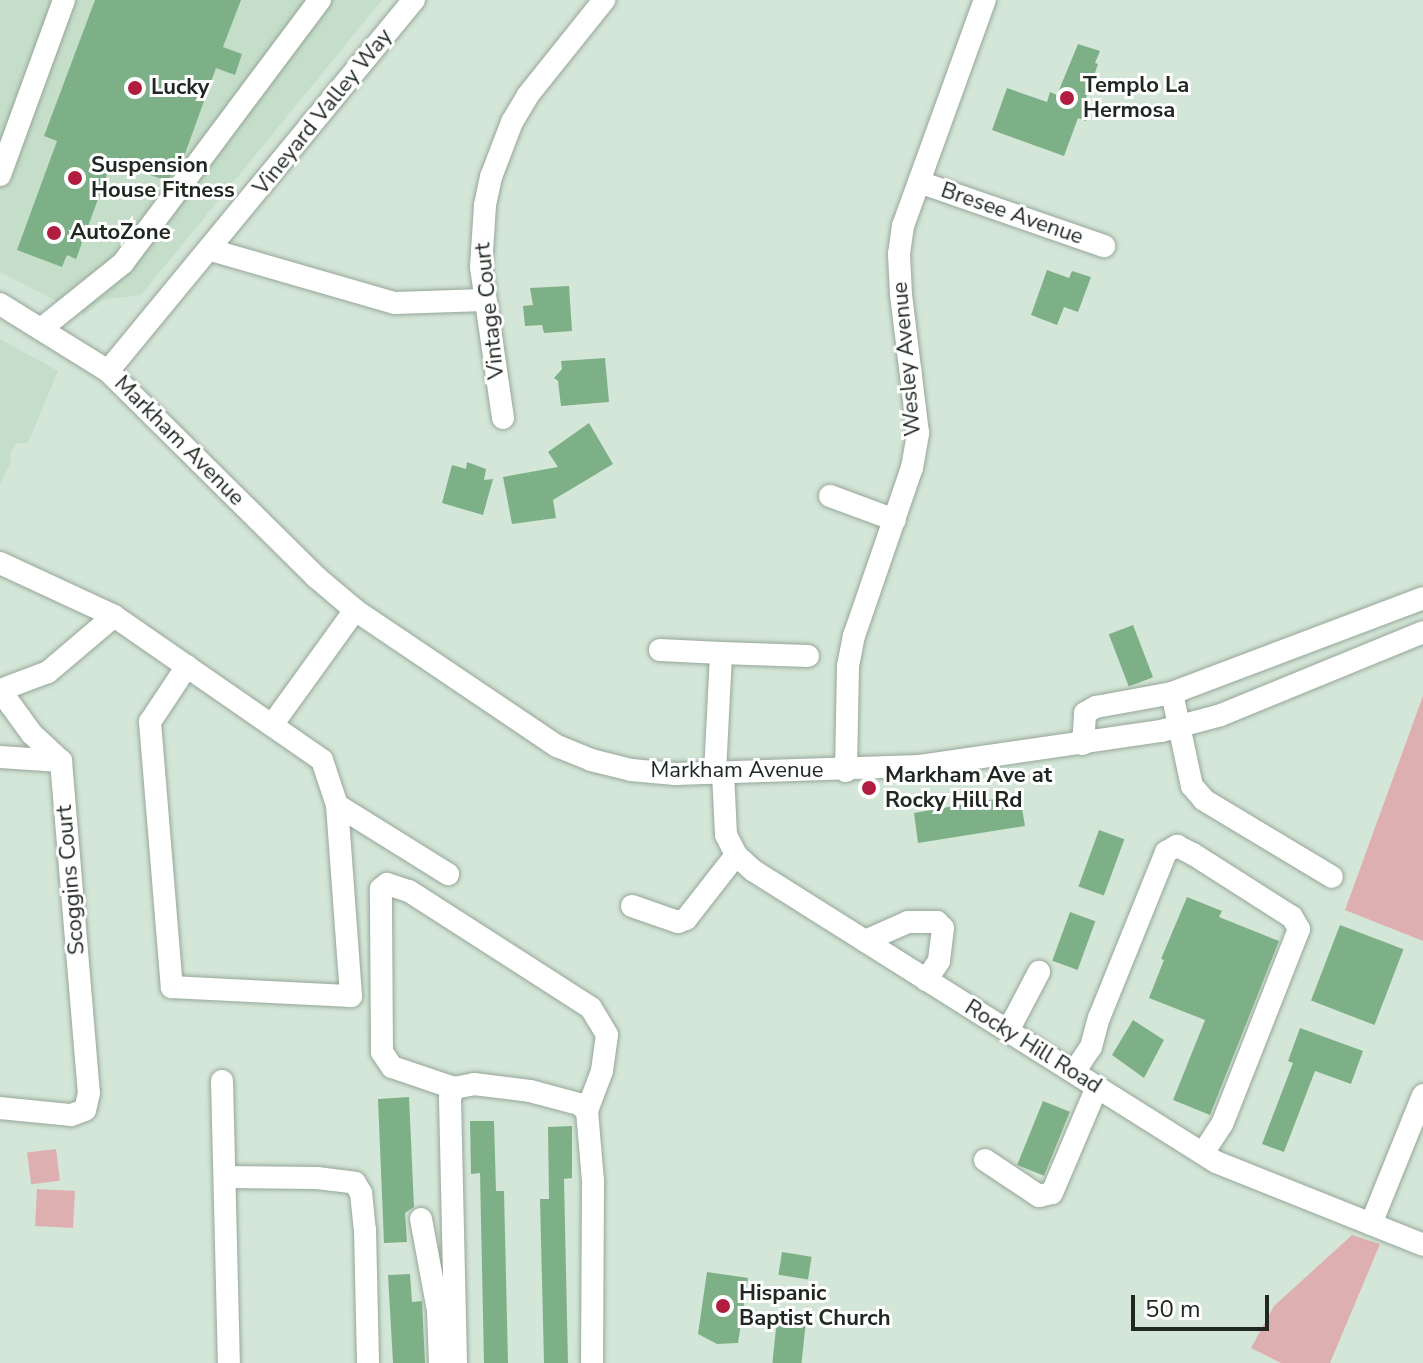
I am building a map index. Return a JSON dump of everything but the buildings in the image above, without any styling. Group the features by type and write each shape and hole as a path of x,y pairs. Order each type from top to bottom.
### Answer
{"street":[{"path":"0,175 64,0"},
{"path":"41,329 123,263 320,0"},
{"name":"Vintage Court","path":"503,418 485,300 482,228 499,152 528,95 604,0"},
{"name":"Wesley Avenue","path":"846,771 848,666 854,636 912,468 918,433 899,254 903,226 985,0"},
{"name":"Vineyard Valley Way","path":"108,371 211,250 411,1"},
{"name":"Bresee Avenue","path":"919,182 1104,246"},
{"path":"211,250 395,303 485,300"},
{"name":"Markham Avenue","path":"0,304 108,371 316,577 355,610 557,746 591,760 631,770 719,773 846,771 920,766 1083,744 1221,715 1379,653 1423,632"},
{"path":"830,496 895,520"},
{"path":"0,563 114,616 187,666 322,760 337,805 351,996 172,987 150,722 187,666"},
{"path":"1083,744 1085,713 1096,707 1172,693 1423,598"},
{"path":"272,725 355,610"},
{"path":"61,761 32,734 0,690 48,672 114,616"},
{"path":"1366,621 1379,653"},
{"path":"660,650 808,656"},
{"path":"632,906 678,922 686,919 736,855 726,835 722,814 719,773 721,653"},
{"path":"1273,657 1283,691"},
{"path":"1172,693 1192,786 1204,800 1332,877"},
{"path":"0,757 61,761"},
{"name":"Scoggins Court","path":"0,1108 71,1115 85,1110 89,1093 61,761"},
{"path":"337,805 448,874"},
{"path":"1074,1072 1091,1047 1099,1018 1166,852 1177,846 1292,917 1299,929 1222,1124 1203,1153"},
{"name":"Rocky Hill Road","path":"736,855 754,871 1203,1153 1274,1188 1423,1245"},
{"path":"587,1111 579,1104 530,1091 474,1084 454,1088 392,1067 382,1052 381,889 387,884 409,891 591,1008 607,1035 602,1071 587,1111 593,1181 592,1363"},
{"path":"865,941 908,922 937,922 943,928 939,961 926,980"},
{"path":"1008,1031 1039,972"},
{"path":"222,1081 229,1363"},
{"path":"985,1160 1039,1196 1052,1193 1097,1087"},
{"path":"454,1088 450,1098 456,1363"},
{"path":"1371,1224 1423,1095"},
{"path":"225,1177 317,1178 355,1183 361,1193 365,1230 368,1363"},
{"path":"421,1219 438,1311 440,1363"}],"shaded area":[{"path":"0,0 382,0 141,295 102,300 84,315 0,272"},
{"path":"0,339 58,371 28,443 17,443 11,451 10,464 0,484"},
{"path":"1423,696 1423,941 1345,910"},
{"path":"56,1149 60,1181 31,1184 27,1153"},
{"path":"37,1189 75,1191 73,1228 35,1226"},
{"path":"1352,1235 1380,1244 1330,1363 1281,1363 1251,1348 1274,1306"}],"place":[{"name":"Lucky","path":"135,88"},
{"name":"Templo La Hermosa","path":"1067,98"},
{"name":"Suspension House Fitness","path":"75,178"},
{"name":"AutoZone","path":"54,233"},
{"name":"Markham Ave at Rocky Hill Rd","path":"869,788"},
{"name":"Hispanic Baptist Church","path":"723,1306"}]}
